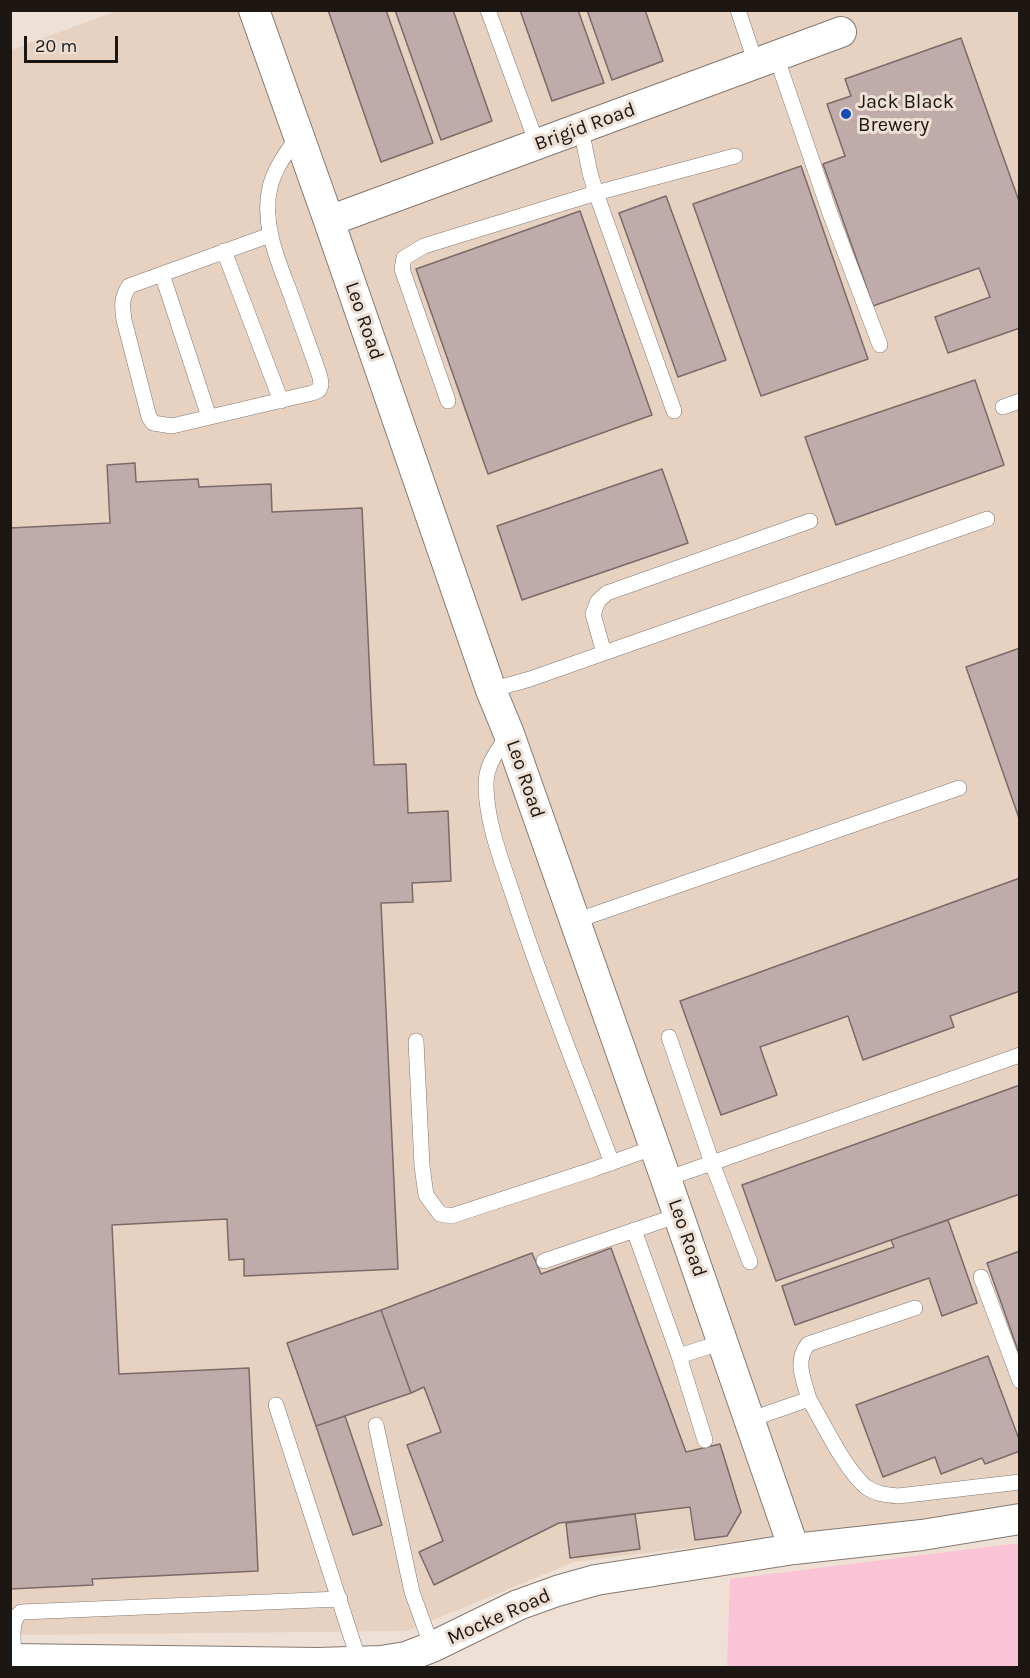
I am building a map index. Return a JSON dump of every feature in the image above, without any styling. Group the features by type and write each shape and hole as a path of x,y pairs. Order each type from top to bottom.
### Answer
{"street":[{"name":"Leo Road","path":"254,10 491,690 509,734 679,1215 794,1549"},
{"name":"Brigid Road","path":"329,221 841,32"},
{"name":"Mocke Road","path":"23,1661 318,1665 406,1657 432,1647 518,1605 596,1580 794,1549 922,1535 1020,1519"}],"lane":[{"path":"488,10 537,144"},
{"path":"738,10 766,60 831,216 880,345"},
{"path":"581,129 596,192 674,411"},
{"path":"270,235 129,286 123,295 124,320 148,417 153,423 172,426 319,390 320,376 270,235 268,212 269,189 276,166 299,135"},
{"path":"448,401 402,269 404,258 424,246 596,192 735,156"},
{"path":"224,250 281,401"},
{"path":"162,274 209,417"},
{"path":"1003,407 1020,401"},
{"path":"491,690 530,679 987,519"},
{"path":"604,653 593,614 598,601 607,593 810,521"},
{"path":"509,734 487,769 489,814 495,843 530,947 612,1163"},
{"path":"575,921 960,788"},
{"path":"669,1037 712,1163 750,1262"},
{"path":"416,1041 422,1166 426,1195 440,1214 451,1216 655,1147"},
{"path":"666,1179 1020,1054"},
{"path":"544,1262 679,1215"},
{"path":"634,1230 679,1356 705,1440"},
{"path":"981,1276 1020,1381"},
{"path":"915,1308 808,1344 802,1351 800,1364 809,1400 846,1462 866,1486 878,1493 898,1496 1020,1482"},
{"path":"679,1356 723,1342"},
{"path":"749,1420 809,1400"},
{"path":"276,1405 359,1661"},
{"path":"376,1425 412,1592 432,1647"},
{"path":"23,1661 14,1621 17,1614 21,1612 340,1599"}],"shaded area":[{"path":"119,10 1019,11 1019,1507 574,1562 407,1631 11,1635 11,50"},
{"path":"1019,1543 1019,1667 727,1667 730,1579"}],"building":[{"path":"328,10 386,10 433,143 381,162"},
{"path":"395,10 453,10 492,121 441,140"},
{"path":"520,10 578,10 604,83 552,101"},
{"path":"587,10 645,10 663,61 612,80"},
{"path":"961,38 1020,204 1020,328 948,353 935,317 990,297 979,268 873,306 823,164 845,156 827,104 851,96 845,79"},
{"path":"801,166 868,359 761,396 693,204"},
{"path":"666,196 726,360 678,377 619,213"},
{"path":"580,211 652,415 488,474 416,269"},
{"path":"975,380 1004,465 836,525 805,437"},
{"path":"135,463 136,482 198,479 199,487 271,484 272,512 362,508 374,765 406,764 408,813 448,811 451,881 412,883 413,902 381,903 398,1269 244,1276 244,1259 229,1260 227,1219 112,1225 119,1374 249,1368 258,1571 92,1579 93,1585 10,1589 10,528 110,523 107,465"},
{"path":"662,469 688,543 522,600 497,526"},
{"path":"1020,648 1020,821 966,667"},
{"path":"1020,878 1020,991 950,1016 954,1027 863,1060 848,1016 760,1047 777,1095 721,1115 680,1001"},
{"path":"1020,1085 1020,1194 776,1281 742,1185"},
{"path":"948,1220 977,1303 942,1316 929,1278 795,1325 782,1286 894,1247 891,1240"},
{"path":"611,1248 686,1452 720,1444 741,1512 727,1536 695,1540 690,1507 559,1523 434,1585 419,1552 443,1541 407,1445 441,1432 424,1387 411,1393 381,1310 532,1253 541,1274"},
{"path":"1020,1251 1020,1356 987,1263"},
{"path":"381,1310 411,1393 316,1426 287,1343"},
{"path":"988,1356 1020,1442 1020,1451 985,1464 982,1458 941,1474 935,1457 883,1477 856,1405"},
{"path":"345,1416 382,1525 353,1535 316,1426"},
{"path":"635,1514 640,1549 570,1558 566,1523"}],"place":[{"name":"Jack Black Brewery","path":"846,114"}]}
